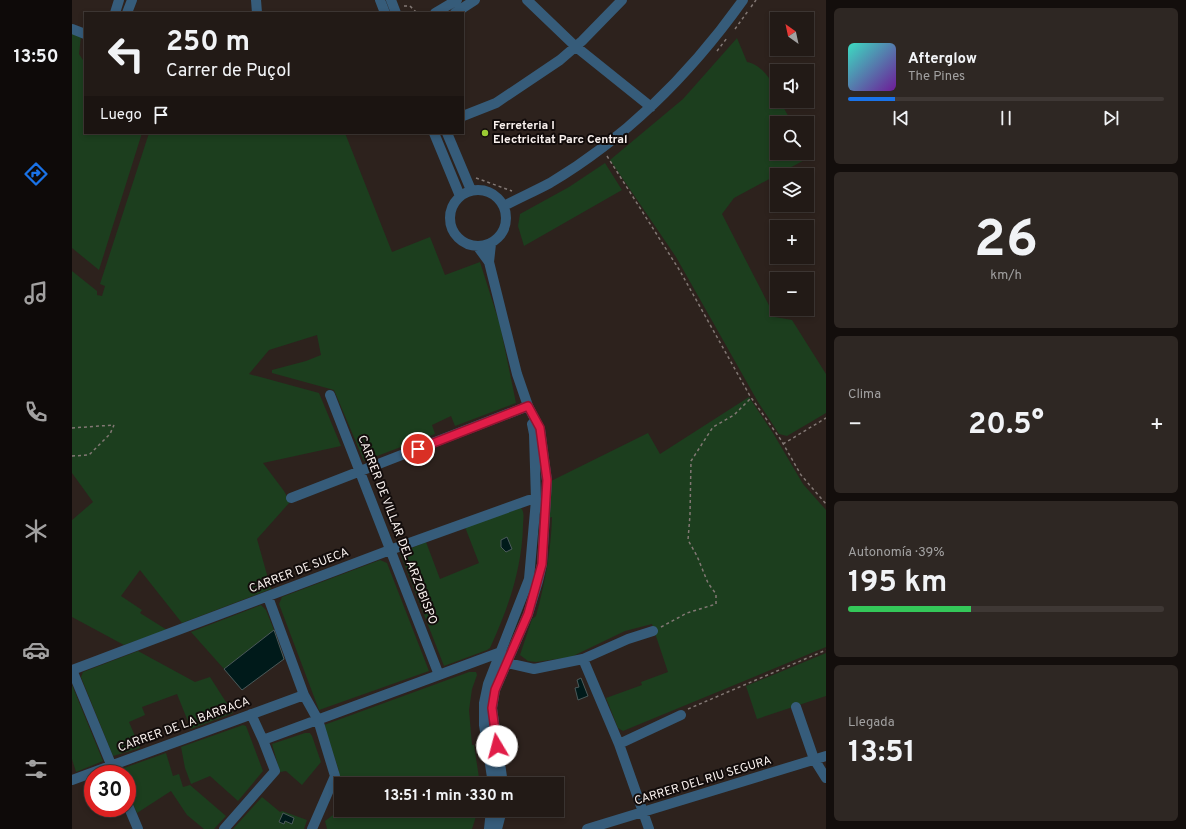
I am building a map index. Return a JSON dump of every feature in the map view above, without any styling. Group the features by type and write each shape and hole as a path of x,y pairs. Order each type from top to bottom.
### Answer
{"street":[{"path":"115,12 119,0"},
{"path":"128,12 132,0"},
{"path":"256,0 257,12"},
{"path":"380,0 385,12"},
{"path":"391,0 396,12"},
{"path":"437,12 457,0"},
{"path":"457,12 475,0"},
{"path":"528,0 576,46 651,107"},
{"path":"464,116 496,103 554,64 576,46 622,0"},
{"path":"504,206 550,183 637,120 700,56 743,0"},
{"path":"72,29 84,34"},
{"path":"434,134 460,196"},
{"path":"447,134 471,190"},
{"path":"481,189 491,192 499,198 506,211 505,228 499,238 491,244 478,247 471,246 459,239 452,230 450,218 451,209 460,196 471,190 481,189"},
{"path":"491,244 489,262 517,374 528,406 534,434 536,500 529,579 488,684 484,703 484,725 492,777"},
{"path":"478,247 489,262"},
{"name":"CARRER DE VILLAR DEL ARZOBISPO","path":"330,395 439,675"},
{"path":"291,498 528,406"},
{"path":"502,777 492,708 495,690 528,614 542,564 547,480 540,428 528,406"},
{"name":"CARRER DE SUECA","path":"72,670 390,550 529,500 536,500"},
{"path":"268,597 304,695 318,720 335,776 312,829"},
{"path":"507,663 534,669 583,659 628,638 653,631"},
{"path":"263,740 501,652"},
{"path":"583,659 619,744 649,829"},
{"path":"72,670 111,765"},
{"name":"CARRER DE LA BARRACA","path":"125,765 251,714 304,695"},
{"path":"796,707 814,759 826,778"},
{"path":"224,829 275,771 251,714"},
{"path":"619,744 681,715"},
{"name":"CARRER DEL RIU SEGURA","path":"587,829 644,813 826,756"},
{"name":"CARRER DE LA BARRACA","path":"72,780 84,777"},
{"path":"133,817 138,829"},
{"path":"489,829 490,817"},
{"path":"497,829 500,817"}],"path":[{"path":"733,32 756,0"},
{"path":"716,52 729,37"},
{"path":"609,160 680,271 751,398 783,444 801,475 826,504"},
{"path":"465,174 513,191 518,199"},
{"path":"653,631 687,613 716,604 716,594 708,584 697,556 688,540 691,461 713,427 734,415 751,398"},
{"path":"783,444 826,418"},
{"path":"72,428 114,425 110,434 89,455 72,456"},
{"path":"681,715 682,712 826,650"}],"green space":[{"path":"72,32 81,36 79,54 84,62 84,134 142,134 99,270 72,248"},
{"path":"737,38 747,62 764,71 770,80 770,108 784,108 788,116 770,116 770,160 804,160 790,168 770,168 770,179 734,198 722,214 770,307 770,316 792,320 826,374 826,413 787,436 779,434 758,402 676,257 610,160 683,99"},
{"path":"149,134 345,134 392,252 430,237 445,275 480,262 500,325 516,403 455,426 451,416 432,425 435,434 364,461 334,390 272,373 272,370 306,361 321,355 317,335 269,350 249,374 319,393 341,446 263,463 284,491 290,502 257,539 271,589 182,623 140,570 121,596 142,610 140,613 167,630 124,645 72,617 72,520 93,502 72,473 72,271 97,291 97,295 102,296 105,286 100,284"},
{"path":"605,163 622,190 524,246 518,226 520,214 569,187"},
{"path":"749,397 773,433 803,484 826,510 826,647 623,731 618,728 606,698 642,685 641,682 668,672 652,624 625,631 571,657 536,662 528,661 520,655 532,619 536,616 547,567 552,517 549,518 549,482 648,433 660,454"},
{"path":"521,508 524,516 517,573 503,619 490,648 444,666 400,553 426,542 440,579 479,563 465,527"},
{"path":"380,560 387,563 429,671 319,710 279,604 282,597"},
{"path":"261,605 266,610 274,630 224,669 191,632"},
{"path":"138,651 195,682 210,677 233,713 191,729 177,694 142,707 145,715 129,722 140,748 113,756 81,677 83,672"},
{"path":"826,653 826,696 757,719 746,686"},
{"path":"469,672 476,672 477,675 472,689 469,710 472,745 474,745 479,777 339,777 339,771 324,725"},
{"path":"72,685 103,761 93,765 84,765 84,769 76,772 72,759"},
{"path":"243,725 246,726 263,771 238,801 210,776 191,784 185,768 181,747"},
{"path":"305,733 310,733 312,736 321,762 302,785 286,771 280,772 272,744"},
{"path":"166,753 173,776 179,774 183,787 190,785 226,816 214,829 204,829 187,815 171,791 137,813 136,765 132,765"},
{"path":"262,797 280,812 282,811 307,820 304,829 233,829"},
{"path":"334,814 334,817 476,817 472,829 327,829 325,821"}],"water":[{"path":"507,537 512,549 506,552 501,547 501,540"},
{"path":"274,630 284,659 242,690 224,669"},
{"path":"581,678 588,696 578,700 575,688 579,687 577,680"},
{"path":"283,813 294,818 292,824 285,821 284,824 279,822"}],"place":[{"name":"Ferreteria I Electricitat Parc Central","path":"485,133"}],"route":[{"path":"418,449 528,406 540,428 547,480 542,564 528,614 495,690 492,708 497,746"}]}
